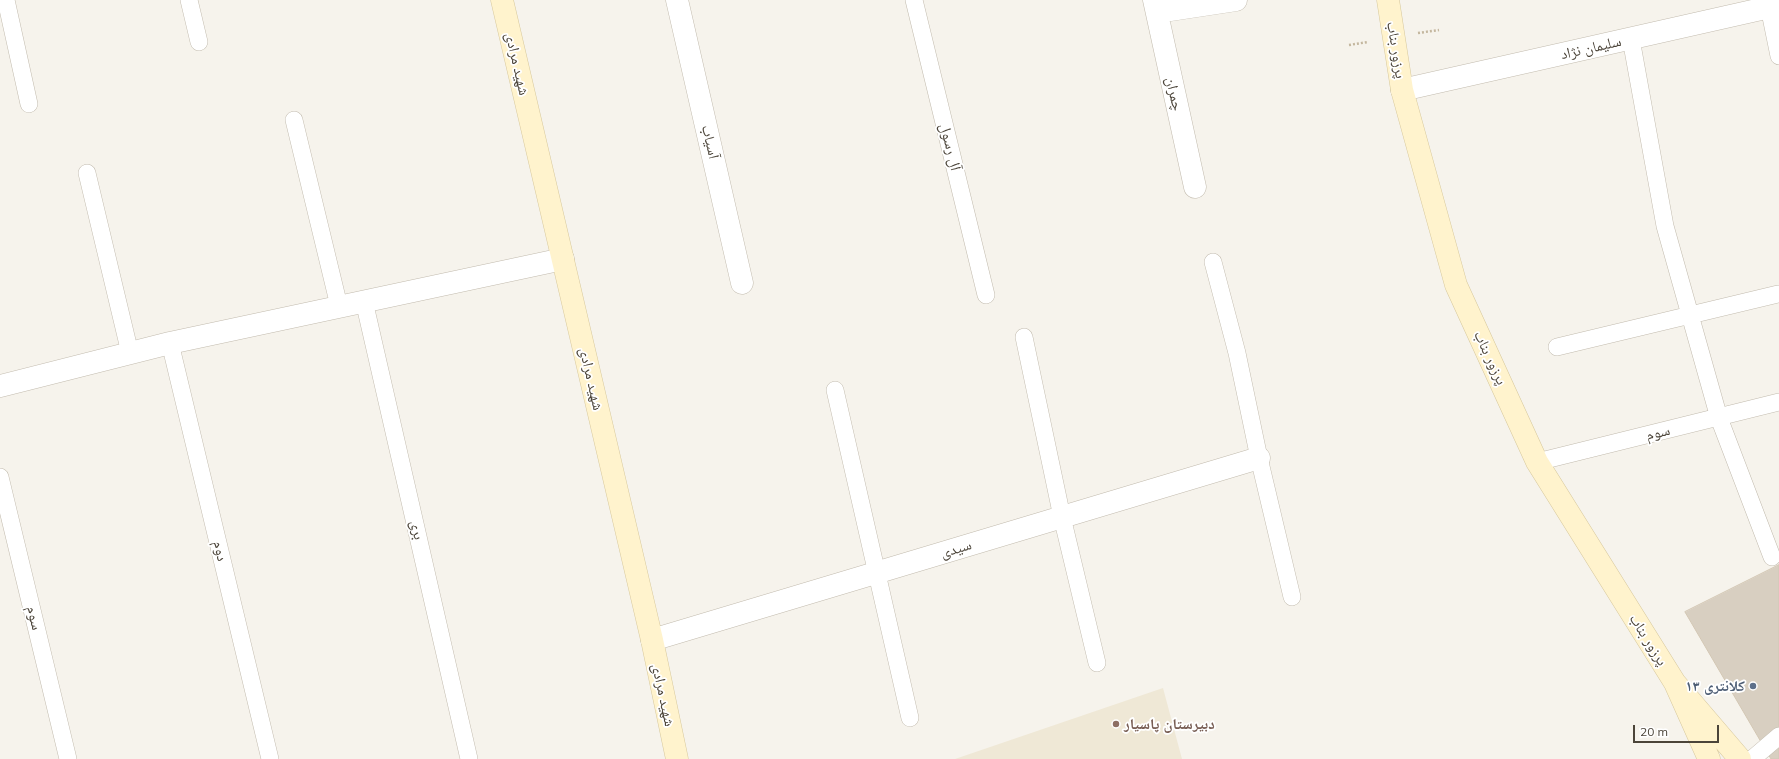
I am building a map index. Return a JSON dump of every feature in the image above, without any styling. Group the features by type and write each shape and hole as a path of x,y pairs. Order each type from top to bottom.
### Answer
{"main road":[{"name":"شهید مرادی","path":"502,0 652,640 675,759"},
{"name":"پرزور بناب","path":"1388,0 1402,90 1456,285 1537,462 1675,683"},
{"path":"1675,683 1709,759"},
{"path":"1675,683 1740,759"}],"street":[{"name":"آسیاب","path":"677,0 742,284"},
{"path":"1155,6 1236,0"},
{"name":"چمران","path":"1155,6 1195,187"},
{"name":"سلیمان نژاد","path":"1402,90 1774,6"},
{"path":"0,386 170,343 563,259"},
{"name":"سیدی","path":"652,640 1259,458"}],"lane":[{"path":"6,0 29,104"},
{"path":"189,0 199,42"},
{"name":"آل رسول","path":"914,0 986,295"},
{"path":"1774,6 1779,56"},
{"path":"1631,39 1665,226 1719,418 1772,557"},
{"path":"294,120 339,306"},
{"path":"87,173 130,353"},
{"path":"1213,262 1237,353 1259,458 1292,597"},
{"path":"1556,347 1778,294"},
{"name":"بری","path":"364,301 469,759"},
{"path":"1024,337 1062,517 1097,663"},
{"name":"دوم","path":"170,343 270,759"},
{"path":"835,390 910,718"},
{"name":"سوم","path":"1537,462 1779,402"},
{"name":"سوم","path":"0,477 68,759"},
{"path":"1752,759 1779,736"}],"shaded area":[{"name":"دبیرستان پاسیار","path":"1163,688 1182,759 955,759"}],"building":[{"name":"کلانتری ۱۳","path":"1779,565 1779,759 1771,759 1685,612"}],"place":[{"name":"کلانتری ۱۳","path":"1753,686"},
{"name":"دبیرستان پاسیار","path":"1116,724"}]}
